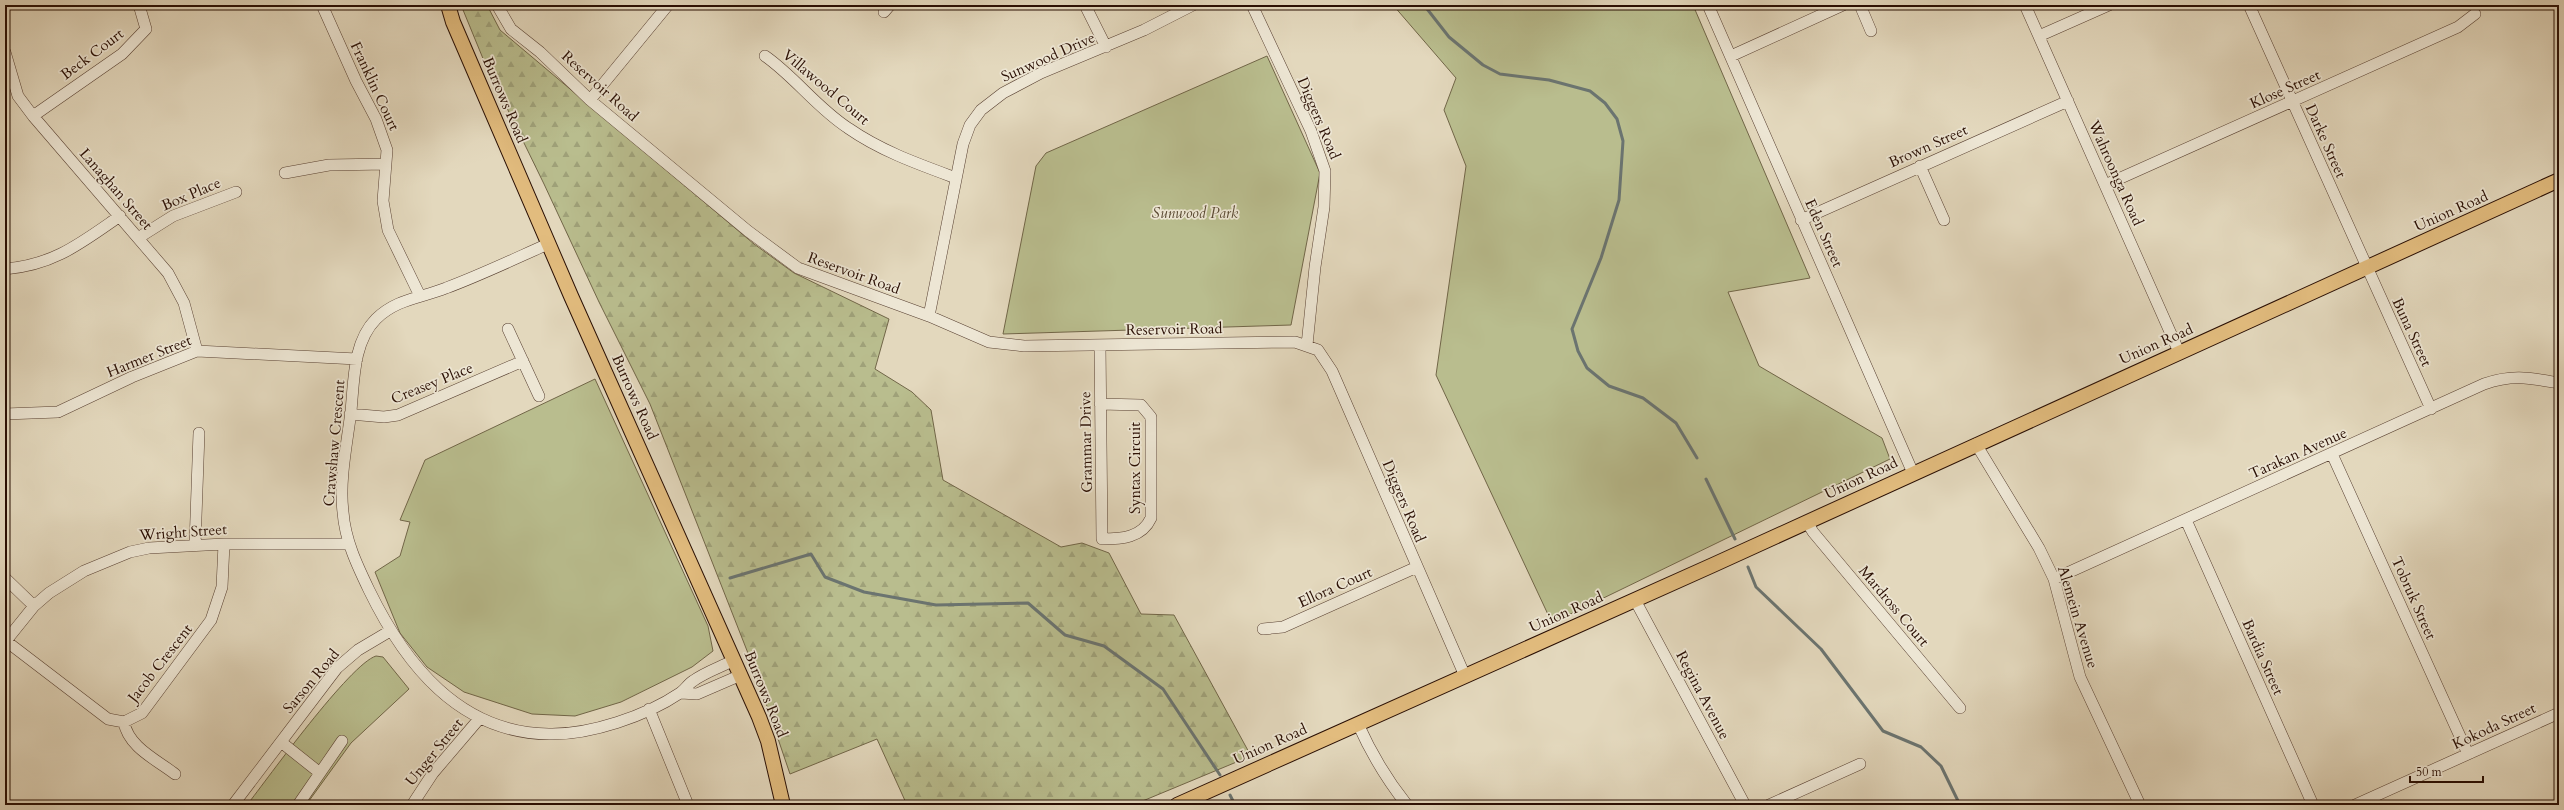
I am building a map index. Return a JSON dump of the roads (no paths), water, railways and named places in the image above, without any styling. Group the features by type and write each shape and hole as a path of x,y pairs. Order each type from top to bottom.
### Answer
{"main road":[{"name":"Burrows Road","path":"448,5 453,22 548,244 741,675 768,740 783,805"},
{"name":"Union Road","path":"1177,805 1635,600 2559,180"}],"street":[{"name":"Beck Court","path":"33,116 122,54 146,29 139,5"},
{"name":"Franklin Court","path":"322,5 356,81 376,120 387,150 383,201 388,230 420,296"},
{"name":"Reservoir Road","path":"497,5 511,29 540,52 590,100 748,232 798,268 929,316 989,342 1024,346 1295,342"},
{"path":"590,100 668,5"},
{"path":"1085,5 1106,47"},
{"name":"Sunwood Drive","path":"929,316 963,144 970,125 981,110 1019,84 1106,47 1193,5"},
{"name":"Diggers Road","path":"1252,5 1310,131 1325,171 1324,207 1314,267 1307,345"},
{"name":"Eden Street","path":"1708,5 1913,473"},
{"path":"1731,56 1843,5"},
{"path":"1860,5 1871,31"},
{"name":"Wahroonga Road","path":"2025,5 2179,352"},
{"path":"2039,36 2109,5"},
{"name":"Darke Street","path":"2249,5 2366,268"},
{"name":"Klose Street","path":"2105,186 2458,27 2475,14"},
{"name":"Lanaghan Street","path":"5,52 18,96 33,116 168,272 184,303 197,351"},
{"name":"Villawood Court","path":"765,56 787,71 846,128 892,155 956,178"},
{"name":"Brown Street","path":"1801,220 2068,101"},
{"path":"285,173 329,165 386,164"},
{"path":"1920,166 1944,220"},
{"name":"Box Place","path":"138,238 173,216 236,192"},
{"path":"5,269 27,267 71,251 120,216"},
{"name":"Crawshaw Crescent","path":"548,244 444,289 395,304 374,321 362,340 357,359 350,414 342,511 348,544 390,631 420,673 446,695 479,719 502,727 527,732 569,733 588,731 649,709 681,693 692,681 734,660"},
{"name":"Buna Street","path":"2366,268 2431,409"},
{"path":"508,330 539,396"},
{"name":"Diggers Road","path":"1295,342 1318,350 1332,371 1465,676"},
{"name":"Grammar Drive","path":"1100,345 1102,539"},
{"name":"Harmer Street","path":"5,414 58,412 132,377 197,351 357,359"},
{"name":"Creasey Place","path":"350,414 384,417 398,415 522,361"},
{"name":"Tarakan Avenue","path":"2054,579 2502,378 2518,376 2559,383"},
{"name":"Syntax Circuit","path":"1100,404 1141,405 1151,417 1152,518 1148,526 1124,538 1102,539"},
{"path":"195,545 199,433"},
{"name":"Alemein Avenue","path":"1976,444 2039,548 2054,579 2080,677 2140,805"},
{"name":"Tobruk Street","path":"2332,454 2468,754"},
{"name":"Bardia Street","path":"2186,520 2313,805"},
{"name":"Mardross Court","path":"1807,522 1813,532 1960,708"},
{"name":"Wright Street","path":"6,641 34,606 65,582 106,560 149,548 224,544 348,544"},
{"name":"Jacob Crescent","path":"6,641 108,719 124,722 142,713 211,620 222,587 224,544"},
{"name":"Ellora Court","path":"1263,629 1282,627 1417,567"},
{"path":"5,578 34,606"},
{"name":"Regina Avenue","path":"1635,600 1745,805"},
{"name":"Sarson Road","path":"232,805 337,668 358,650 390,631"},
{"name":"Crawshaw Crescent","path":"681,693 697,694 741,675"},
{"path":"649,709 688,805"},
{"name":"Kokoda Street","path":"2355,805 2559,713"},
{"name":"Unger Street","path":"412,805 434,773 479,719"},
{"path":"124,722 126,732 131,739 175,774"},
{"path":"1358,724 1375,759 1407,805"},
{"path":"298,805 342,741"},
{"path":"281,742 320,773"},
{"path":"1769,805 1860,764"}],"waterway":[{"path":"1424,5 1449,37 1483,65 1500,74 1549,80 1590,91 1605,103 1617,119 1623,141 1619,200 1601,258 1572,329 1578,351 1587,368 1609,386 1643,398 1676,423 1697,458"},
{"path":"1706,479 1735,539"},
{"path":"730,578 811,554 825,577 864,592 936,605 1028,603 1065,635 1104,646 1163,689 1220,775"},
{"path":"1748,567 1756,587 1821,649 1883,731 1921,747 1941,766 1960,805"},
{"path":"1230,795 1235,805"}],"park label":[{"name":"Sunwood Park","path":"1195,213"}]}
